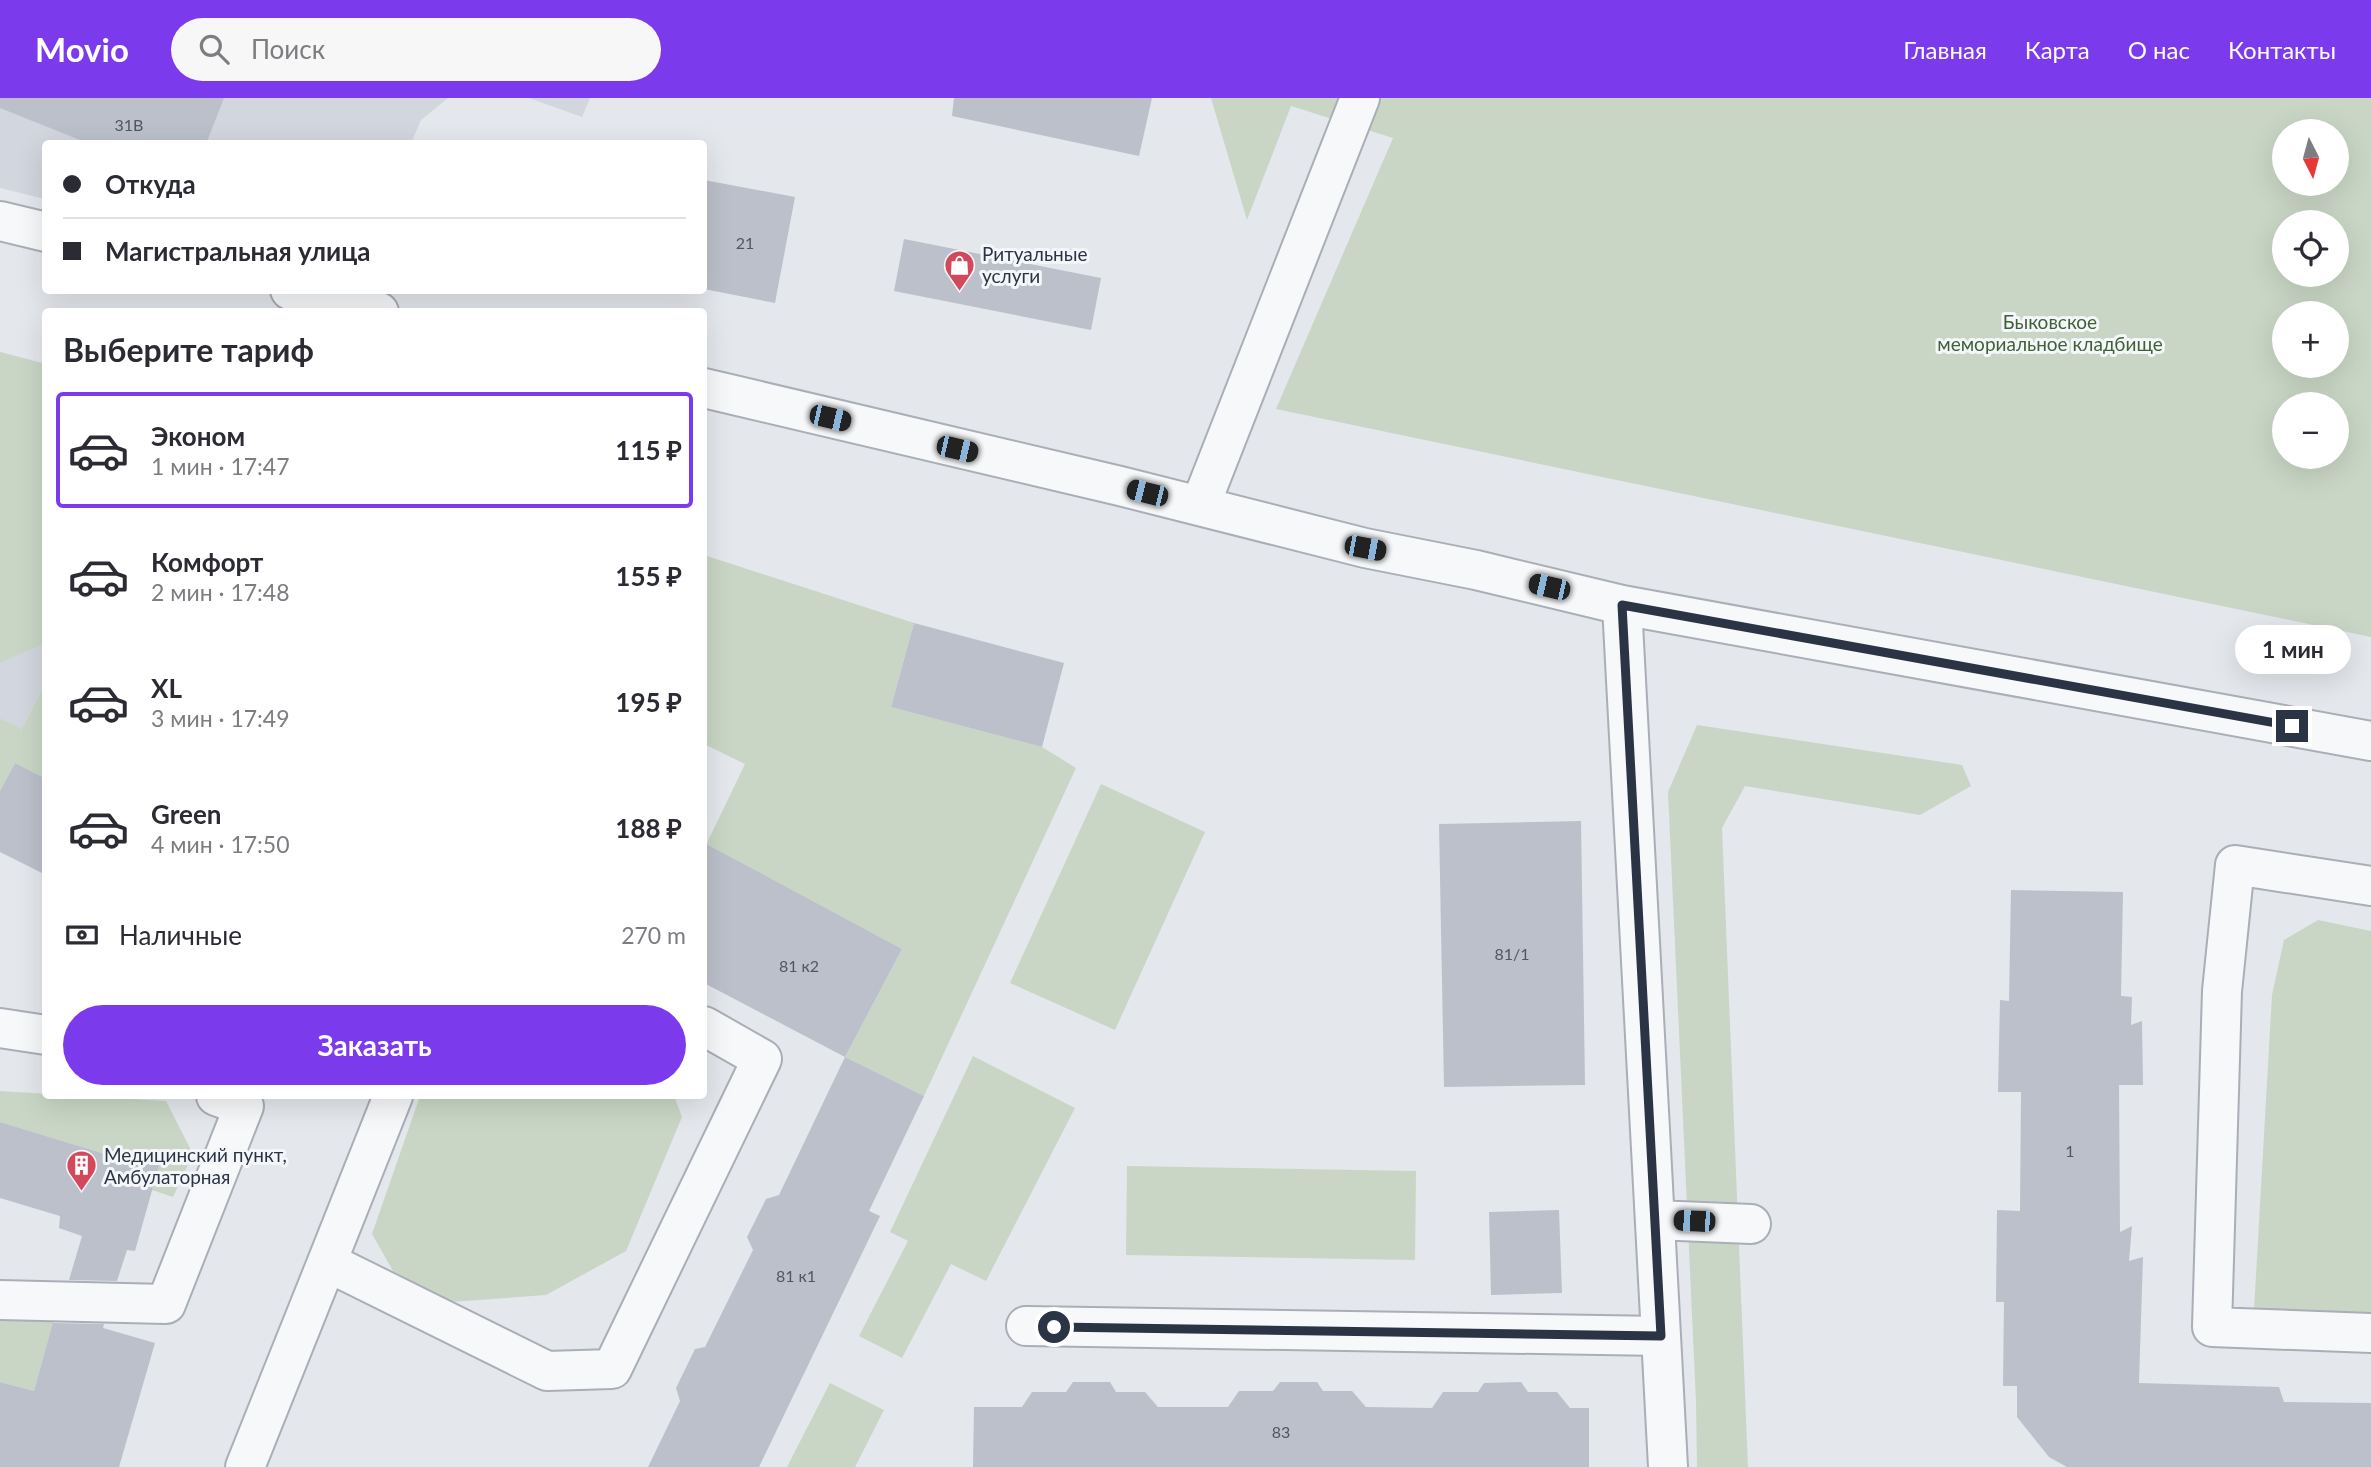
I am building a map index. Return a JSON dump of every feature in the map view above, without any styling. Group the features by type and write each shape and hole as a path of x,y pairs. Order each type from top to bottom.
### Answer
{"street":[{"path":"1200,506 1360,98"},
{"path":"0,221 42,231"},
{"path":"306,294 363,308"},
{"path":"707,389 1365,548 1476,570 1622,605 2371,741"},
{"path":"1622,605 1668,1467"},
{"path":"2371,886 2235,865 2222,991 2212,1326 2371,1334"},
{"path":"0,1028 42,1034"},
{"path":"327,1262 547,1371 612,1369 762,1059 707,1028"},
{"path":"0,1300 166,1304 244,1106 224,1099"},
{"path":"245,1467 392,1099"},
{"path":"1655,1220 1751,1224"},
{"path":"1026,1326 1661,1336"}],"shaded area":[{"path":"0,98 448,98 421,120 412,140 42,140 42,198 0,188"},
{"path":"529,98 590,98 582,117"},
{"path":"0,352 42,363 42,690 22,729 0,718"}],"green space":[{"name":"Быковское мемориальное кладбище","path":"1211,98 2371,98 2371,637 1276,409 1393,138 1291,106 1247,220"},
{"path":"0,352 42,363 42,644 0,663"},
{"path":"707,556 914,623 891,707 1042,747 1076,768 924,1096 845,1057 902,949 707,846 745,764 707,745"},
{"path":"42,690 42,777 15,763 0,791 0,718 22,729"},
{"path":"1697,725 1962,765 1971,786 1920,815 1745,786 1722,828 1748,1467 1697,1467 1668,792"},
{"path":"1101,784 1205,832 1115,1030 1010,983"},
{"path":"2318,920 2371,931 2371,1333 2253,1328 2272,995 2284,940"},
{"path":"973,1056 1075,1108 986,1281 951,1264 902,1358 859,1336 908,1241 890,1232"},
{"path":"0,1091 42,1094 42,1099 166,1101 193,1154 173,1197 152,1190 160,1162 107,1147 105,1154 0,1122"},
{"path":"419,1099 675,1099 682,1117 626,1251 546,1295 451,1302 393,1271 372,1234"},
{"path":"1127,1166 1416,1171 1415,1260 1126,1255"},
{"path":"0,1315 56,1315 34,1391 0,1382"},
{"path":"830,1383 884,1410 855,1467 787,1467"}],"building":[{"path":"0,98 224,98 208,140 80,140 0,108"},
{"path":"954,98 1152,98 1139,156 952,116"},
{"path":"707,181 795,197 775,303 707,290"},
{"path":"904,239 1101,278 1091,330 894,291"},
{"path":"914,623 1064,663 1042,747 891,707"},
{"path":"15,763 42,777 42,873 0,852 0,791"},
{"path":"1581,821 1585,1085 1444,1087 1439,824"},
{"path":"707,845 902,949 845,1057 707,985"},
{"path":"2011,890 2123,892 2121,996 2132,997 2131,1025 2142,1021 2143,1085 2119,1085 2120,1232 2132,1226 2129,1261 2143,1257 2139,1383 2279,1387 2284,1402 2371,1403 2371,1467 2067,1467 2049,1457 2017,1417 2017,1386 2003,1386 2004,1302 1996,1302 1997,1210 2020,1211 2021,1092 1998,1092 2000,1000 2009,1001"},
{"path":"845,1057 924,1096 869,1211 880,1216 759,1467 648,1467 680,1401 676,1388 695,1349 705,1347 753,1250 747,1237 766,1199 779,1195"},
{"name":"Медицинский пункт, Амбулаторная","path":"0,1122 105,1154 106,1147 160,1162 135,1251 127,1250 117,1281 69,1280 82,1236 59,1228 60,1216 0,1198"},
{"path":"1559,1210 1562,1293 1491,1295 1489,1212"},
{"path":"53,1323 104,1324 103,1328 155,1343 119,1467 0,1467 0,1382 34,1391"},
{"path":"1073,1382 1110,1382 1116,1392 1145,1392 1158,1407 1228,1407 1239,1391 1273,1391 1280,1382 1317,1382 1323,1391 1352,1391 1366,1407 1432,1408 1443,1392 1478,1392 1484,1383 1521,1382 1528,1392 1557,1392 1570,1408 1589,1408 1589,1467 973,1467 974,1407 1022,1407 1032,1392 1066,1392"}],"place":[{"name":"Ритуальные услуги","path":"959,292"},
{"name":"Медицинский пункт, Амбулаторная","path":"81,1193"}],"route":[{"path":"1054,1327 1661,1336 1622,605 2292,726"}]}
